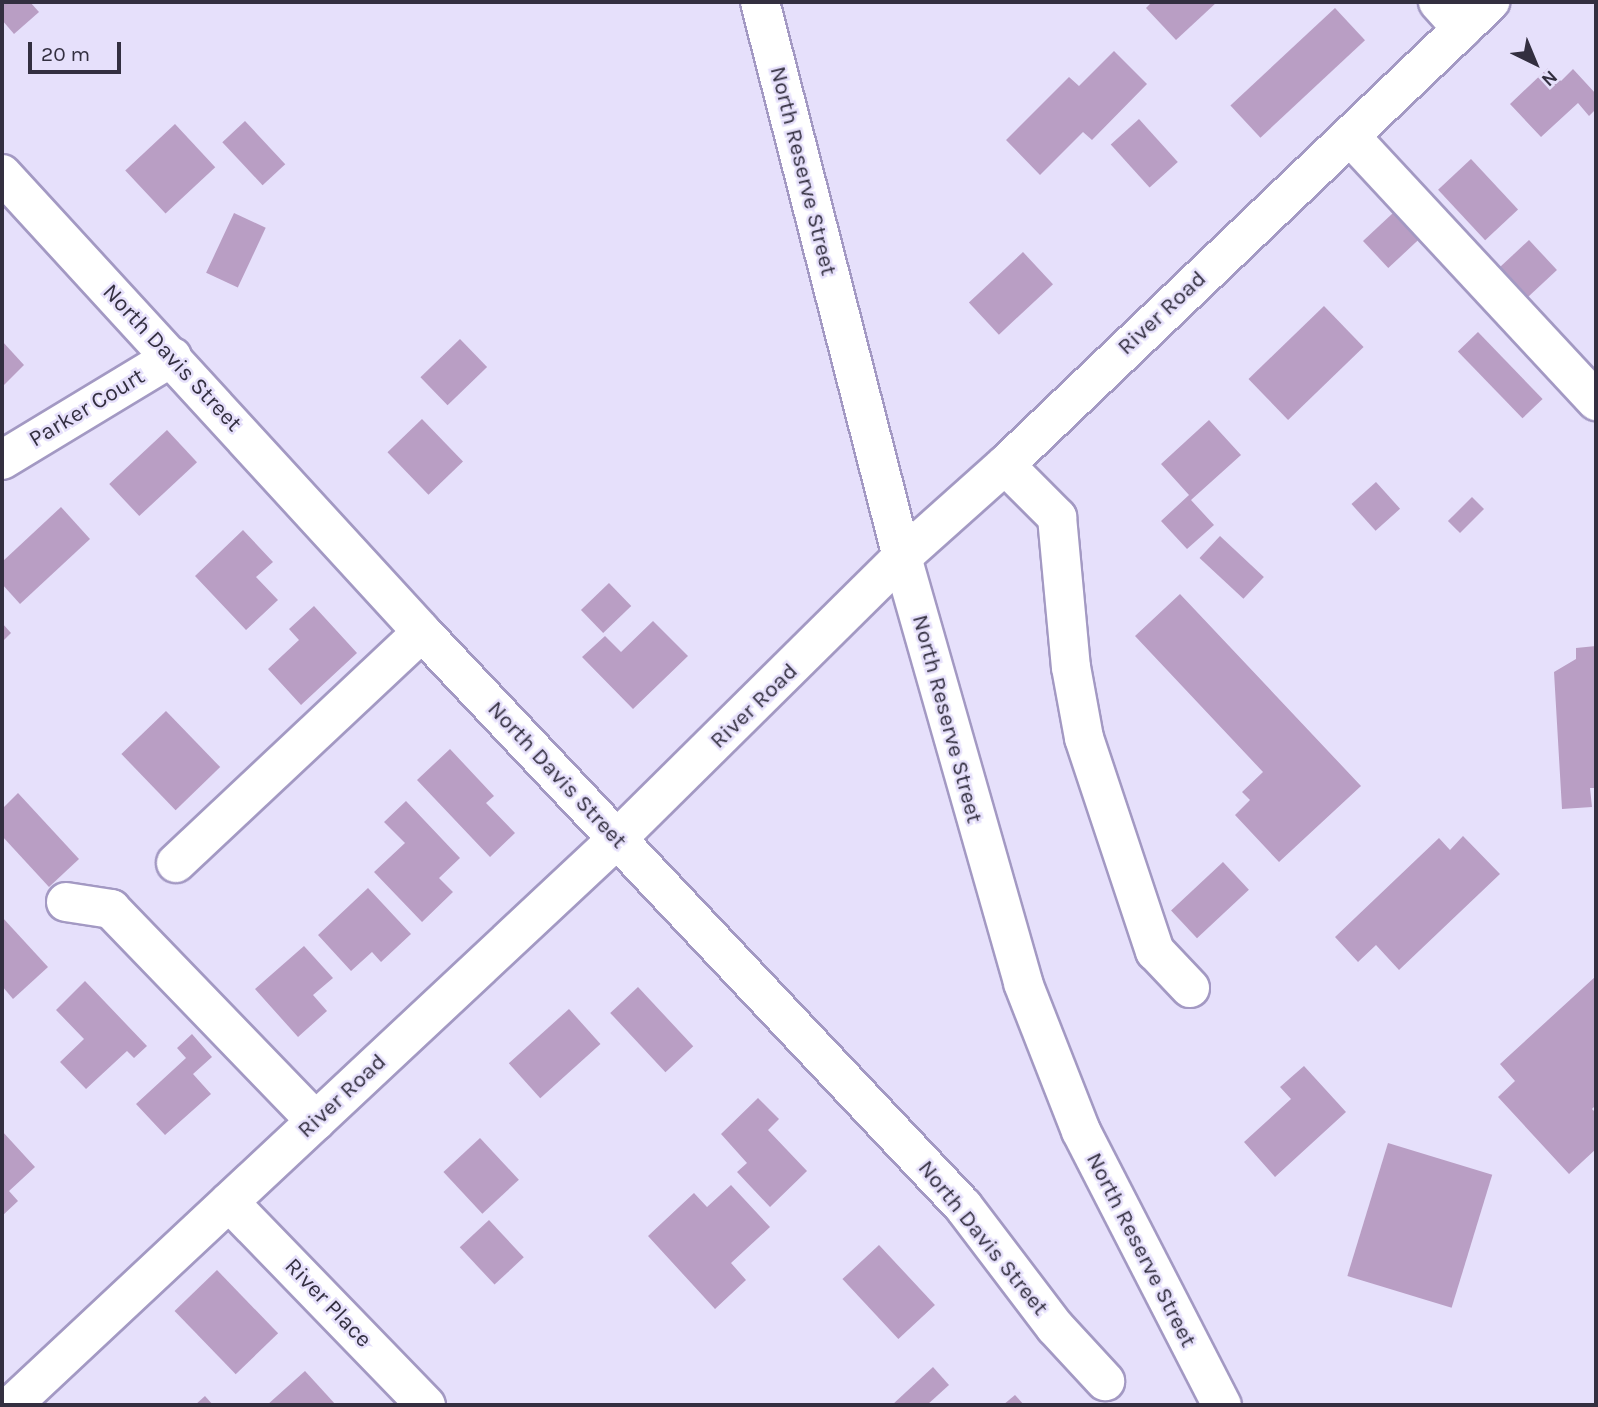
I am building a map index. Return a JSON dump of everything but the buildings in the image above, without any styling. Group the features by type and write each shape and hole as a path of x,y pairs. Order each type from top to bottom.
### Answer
{"main road":[{"name":"North Reserve Street","path":"760,2 902,557 1023,983 1082,1131 1222,1405"},
{"name":"River Road","path":"12,1405 617,839 902,557 1005,465 1350,136 1450,15 1490,2"},
{"path":"1350,136 1596,401"},
{"name":"North Davis Street","path":"2,174 422,632 963,1206 1055,1327 1105,1381"},
{"name":"Parker Court","path":"2,460 172,357"},
{"path":"1005,465 1056,517 1071,667 1084,738 1155,951 1190,988"},
{"path":"176,863 422,632"},
{"path":"66,902 111,909 316,1121"},
{"name":"River Place","path":"229,1202 426,1405"}]}
